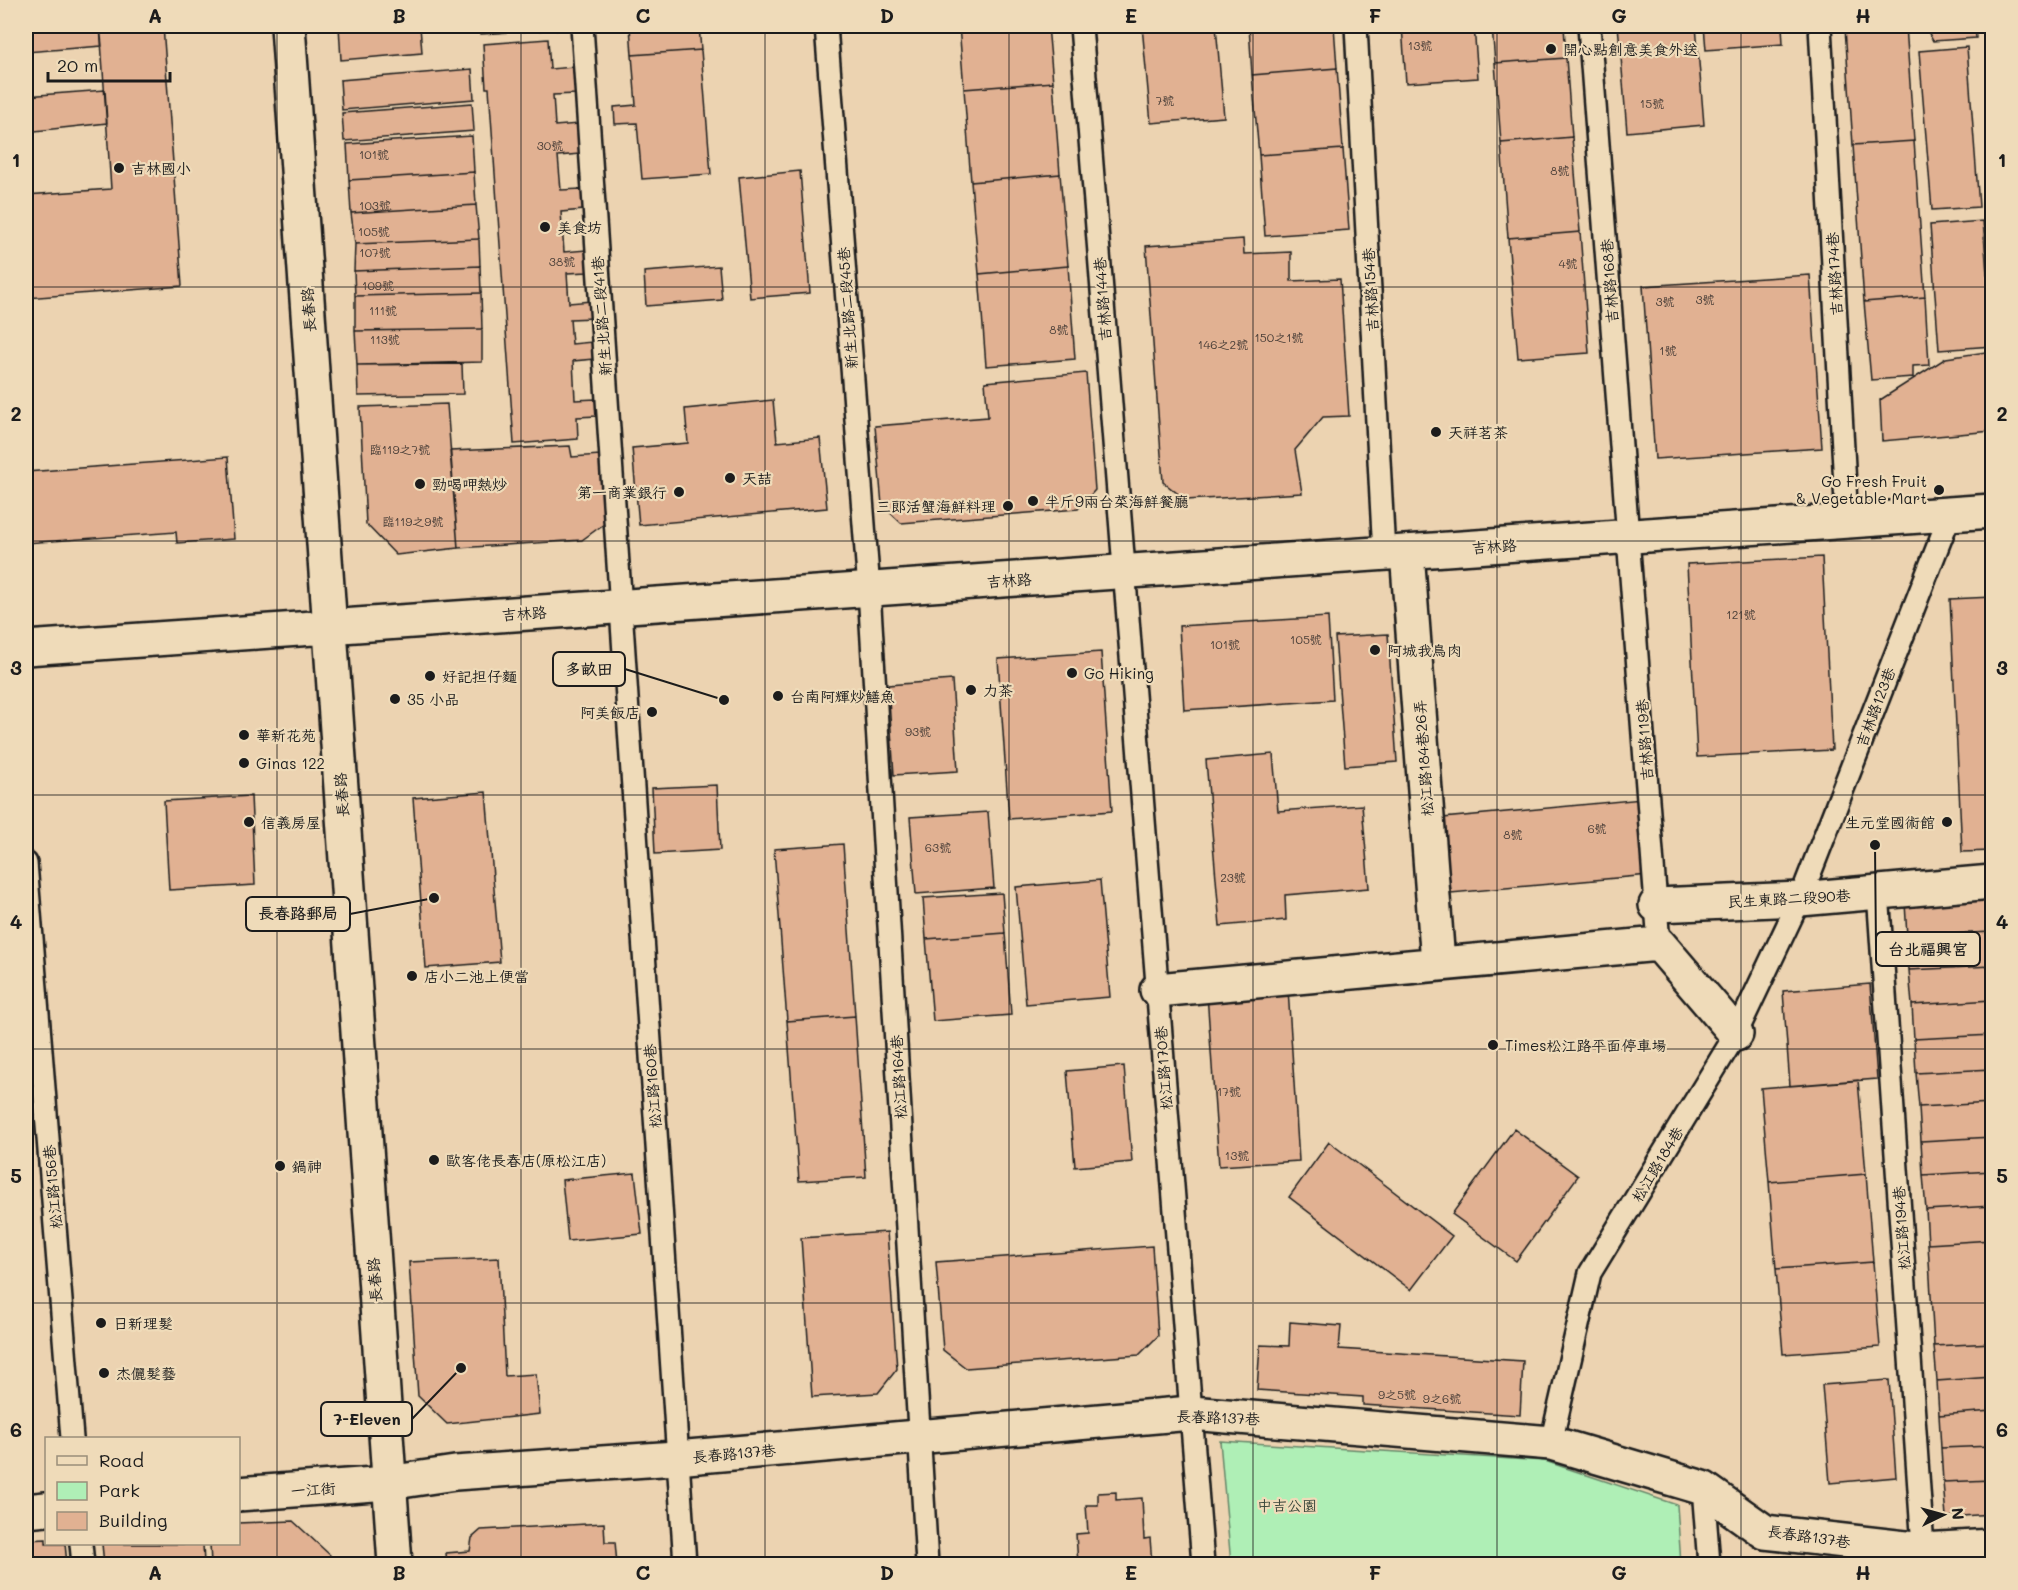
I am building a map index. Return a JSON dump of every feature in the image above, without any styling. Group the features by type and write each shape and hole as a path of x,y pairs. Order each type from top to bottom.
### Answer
{"street":[{"name":"長春路","path":"288,26 395,1564"},
{"name":"吉林路","path":"26,648 1992,512"},
{"name":"松江路184巷26弄","path":"1396,553 1438,963"},
{"name":"民生東路二段90巷","path":"1656,905 1800,899 1992,882"},
{"path":"1157,990 1659,944 1736,1034"},
{"name":"長春路137巷","path":"388,1483 455,1473 676,1458 1191,1413 1551,1443 1703,1488 1765,1532 1924,1557 1992,1546"},
{"name":"一江街","path":"240,1494 388,1483"},
{"path":"26,1510 45,1509"}],"lane":[{"name":"新生北路二段41巷","path":"582,26 621,607"},
{"name":"新生北路二段45巷","path":"826,26 869,590"},
{"name":"吉林路144巷","path":"1081,26 1123,572"},
{"name":"吉林路154巷","path":"1356,26 1396,553"},
{"name":"吉林路168巷","path":"1589,26 1629,537"},
{"name":"吉林路174巷","path":"1820,26 1847,522"},
{"name":"吉林路123巷","path":"1800,899 1950,515"},
{"name":"吉林路119巷","path":"1629,537 1659,944"},
{"name":"松江路170巷","path":"1123,572 1203,1564"},
{"name":"松江路164巷","path":"869,590 927,1564"},
{"name":"松江路160巷","path":"621,607 684,1564"},
{"name":"松江路156巷","path":"26,863 72,1437"},
{"name":"松江路194巷","path":"1878,892 1924,1557"},
{"name":"松江路184巷","path":"1551,1443 1590,1273 1736,1034 1800,899"},
{"path":"1703,1488 1709,1564"},
{"path":"81,1545 83,1564"}],"green space":[{"name":"中吉公園","path":"1220,1441 1545,1461 1677,1505 1681,1564 1231,1564"}],"building":[{"path":"26,26 100,26 102,46 26,52"},
{"path":"100,26 163,26 182,286 26,298 26,195 111,189"},
{"path":"339,26 420,26 422,53 341,60"},
{"path":"480,26 561,26 562,29 481,34"},
{"path":"630,26 699,26 701,50 632,55"},
{"path":"959,26 1048,26 1053,82 964,89"},
{"path":"1142,26 1216,26 1224,117 1151,123"},
{"path":"1249,26 1334,26 1337,68 1252,75"},
{"path":"1402,26 1474,26 1478,78 1406,83"},
{"path":"1492,26 1564,26 1566,58 1495,63"},
{"path":"1618,26 1696,26 1698,50 1621,57"},
{"path":"1704,26 1782,26 1783,44 1706,50"},
{"path":"1906,26 1914,141 1853,145 1845,28"},
{"path":"1925,26 1975,26 1976,38 1933,41"},
{"path":"548,39 550,69 574,67 576,94 553,95 555,126 578,124 580,154 558,156 561,190 582,189 584,210 561,212 564,252 586,250 588,272 567,273 569,303 592,301 594,318 570,319 572,344 592,342 594,359 573,361 575,400 596,399 597,416 577,417 578,439 514,444 489,88 486,88 483,44"},
{"path":"1967,47 1979,207 1932,210 1919,51"},
{"path":"701,50 711,174 642,179 637,123 615,124 614,107 636,105 632,55"},
{"path":"1698,50 1704,125 1627,132 1621,57"},
{"path":"1566,58 1572,137 1501,143 1495,63"},
{"path":"1337,68 1343,149 1259,155 1252,75"},
{"path":"472,69 474,99 342,110 340,80"},
{"path":"1053,82 1060,174 971,182 964,89"},
{"path":"105,90 107,123 26,132 26,96"},
{"path":"472,103 474,131 344,141 342,113"},
{"path":"472,136 474,172 349,180 347,144"},
{"path":"1572,137 1580,232 1508,238 1501,143"},
{"path":"1914,141 1925,297 1864,302 1853,145"},
{"path":"1343,149 1349,230 1265,236 1259,155"},
{"path":"800,171 810,293 750,298 739,177"},
{"path":"474,172 476,205 351,213 349,180"},
{"path":"1060,174 1068,266 979,274 971,182"},
{"path":"476,205 479,239 355,244 351,213"},
{"path":"1983,221 1987,274 1992,274 1992,346 1939,350 1930,225"},
{"path":"1580,232 1589,353 1518,358 1508,238"},
{"path":"479,239 480,266 354,271 355,244"},
{"path":"1243,239 1244,254 1291,252 1291,281 1340,279 1349,416 1323,417 1295,450 1302,493 1186,500 1163,482 1146,246"},
{"path":"480,266 481,293 355,296 354,271"},
{"path":"719,266 722,300 646,306 644,272"},
{"path":"1068,266 1075,359 986,366 979,274"},
{"path":"1810,275 1822,448 1655,459 1643,286"},
{"path":"481,293 482,329 355,331 355,296"},
{"path":"1925,297 1929,365 1913,366 1913,377 1871,380 1864,302"},
{"path":"482,329 482,362 357,365 355,331"},
{"path":"1992,351 1992,431 1882,441 1880,400 1946,358"},
{"path":"462,364 463,394 358,396 357,365"},
{"path":"1086,373 1095,490 1078,509 901,523 882,505 875,426 988,417 985,382"},
{"name":"天喆","path":"773,400 777,442 820,438 827,508 639,525 632,448 688,443 685,409"},
{"path":"447,404 458,548 396,555 366,524 360,407"},
{"path":"570,446 572,457 600,455 604,524 582,540 458,548 450,451"},
{"path":"228,457 234,539 177,543 176,532 26,543 26,472"},
{"path":"1822,557 1832,750 1697,757 1687,564"},
{"path":"1992,597 1992,851 1962,852 1950,599"},
{"path":"1328,617 1333,700 1184,710 1179,626"},
{"path":"1388,634 1397,762 1345,766 1335,637"},
{"path":"1101,652 1112,811 1009,819 998,659"},
{"path":"952,680 958,771 894,775 888,685"},
{"path":"1273,754 1278,811 1362,805 1369,888 1285,895 1286,920 1220,926 1206,760"},
{"path":"717,785 720,850 655,854 652,788"},
{"path":"486,792 500,962 426,968 413,798"},
{"path":"251,796 255,885 169,890 164,801"},
{"path":"1642,799 1649,875 1451,893 1443,818"},
{"path":"988,812 994,888 916,894 910,817"},
{"path":"843,844 855,1016 787,1021 774,849"},
{"path":"1100,880 1110,997 1026,1004 1016,887"},
{"path":"1002,893 1005,933 926,939 923,898"},
{"path":"1992,897 1992,932 1907,936 1905,903"},
{"path":"1992,932 1992,966 1909,970 1907,936"},
{"path":"1005,933 1011,1015 933,1021 926,939"},
{"path":"1992,966 1992,1000 1912,1005 1909,970"},
{"path":"1870,984 1877,1079 1790,1086 1783,991"},
{"path":"1288,989 1299,1161 1219,1166 1207,994"},
{"path":"1992,1000 1992,1035 1914,1039 1912,1005"},
{"path":"855,1016 866,1177 799,1181 787,1021"},
{"path":"1992,1035 1992,1069 1916,1073 1914,1039"},
{"path":"1124,1066 1132,1162 1075,1167 1067,1071"},
{"path":"1992,1069 1992,1103 1919,1107 1916,1073"},
{"path":"1858,1080 1866,1174 1769,1182 1761,1088"},
{"path":"1992,1103 1992,1137 1921,1141 1919,1107"},
{"path":"1514,1129 1578,1176 1516,1261 1452,1214"},
{"path":"1992,1137 1992,1171 1923,1175 1921,1141"},
{"path":"1329,1142 1452,1236 1411,1290 1289,1197"},
{"path":"1992,1171 1992,1206 1926,1210 1923,1175"},
{"path":"635,1173 642,1234 568,1241 562,1180"},
{"path":"1866,1174 1873,1262 1776,1269 1769,1182"},
{"path":"1992,1206 1992,1240 1928,1244 1926,1210"},
{"path":"887,1232 897,1369 878,1393 812,1397 801,1238"},
{"path":"1992,1240 1992,1343 1934,1346 1928,1244"},
{"path":"1152,1246 1158,1336 1139,1355 966,1368 943,1350 936,1262"},
{"path":"499,1258 505,1376 536,1374 540,1414 447,1424 418,1396 409,1262"},
{"path":"1873,1262 1880,1347 1783,1354 1776,1269"},
{"path":"1290,1322 1341,1326 1339,1349 1523,1361 1520,1415 1363,1405 1363,1397 1257,1390 1260,1345 1289,1346"},
{"path":"1992,1343 1992,1377 1937,1381 1934,1346"},
{"path":"1992,1377 1992,1411 1939,1415 1937,1381"},
{"path":"1889,1380 1896,1477 1830,1483 1822,1385"},
{"path":"1992,1411 1992,1446 1941,1448 1939,1415"},
{"path":"1992,1446 1992,1480 1943,1482 1941,1448"},
{"path":"1992,1480 1992,1514 1946,1517 1943,1482"},
{"path":"1116,1492 1116,1500 1142,1498 1144,1539 1150,1538 1152,1564 1078,1564 1076,1534 1088,1533 1086,1505 1098,1505 1098,1493"},
{"path":"293,1521 330,1555 331,1564 211,1564 210,1545 240,1545 240,1523"},
{"path":"604,1523 605,1542 615,1542 617,1564 447,1564 446,1553 470,1551 472,1538 481,1530"},
{"path":"45,1539 45,1545 65,1545 67,1564 26,1564 26,1540"},
{"path":"102,1545 203,1545 204,1564 104,1564"},
{"path":"1896,1559 1897,1564 1839,1564"}],"place":[{"name":"開心點創意美食外送","path":"1551,49"},
{"name":"吉林國小","path":"119,168"},
{"name":"美食坊","path":"545,227"},
{"name":"天祥茗茶","path":"1436,432"},
{"name":"天喆","path":"730,478"},
{"name":"勁喝呷熱炒","path":"420,484"},
{"name":"Go Fresh Fruit & Vegetable Mart","path":"1939,490"},
{"name":"第一商業銀行","path":"679,492"},
{"name":"半斤9兩台菜海鮮餐廳","path":"1033,501"},
{"name":"三郎活蟹海鮮料理","path":"1008,506"},
{"name":"阿城我鳥肉","path":"1375,650"},
{"name":"Go Hiking","path":"1072,673"},
{"name":"好記担仔麵","path":"430,676"},
{"name":"力茶","path":"971,690"},
{"name":"台南阿輝炒鱔魚","path":"778,696"},
{"name":"35 小品","path":"395,699"},
{"name":"多畝田","path":"724,700"},
{"name":"阿美飯店","path":"652,712"},
{"name":"華新花苑","path":"244,735"},
{"name":"Ginas 122","path":"244,763"},
{"name":"信義房屋","path":"249,822"},
{"name":"生元堂國術館","path":"1947,822"},
{"name":"台北福興宮","path":"1875,845"},
{"name":"長春路郵局","path":"434,898"},
{"name":"店小二池上便當","path":"412,976"},
{"name":"Times松江路平面停車場","path":"1493,1045"},
{"name":"歐客佬長春店(原松江店)","path":"434,1160"},
{"name":"鍋神","path":"280,1166"},
{"name":"日新理髮","path":"101,1323"},
{"name":"7-Eleven","path":"461,1368"},
{"name":"杰儷髮藝","path":"104,1373"}]}
